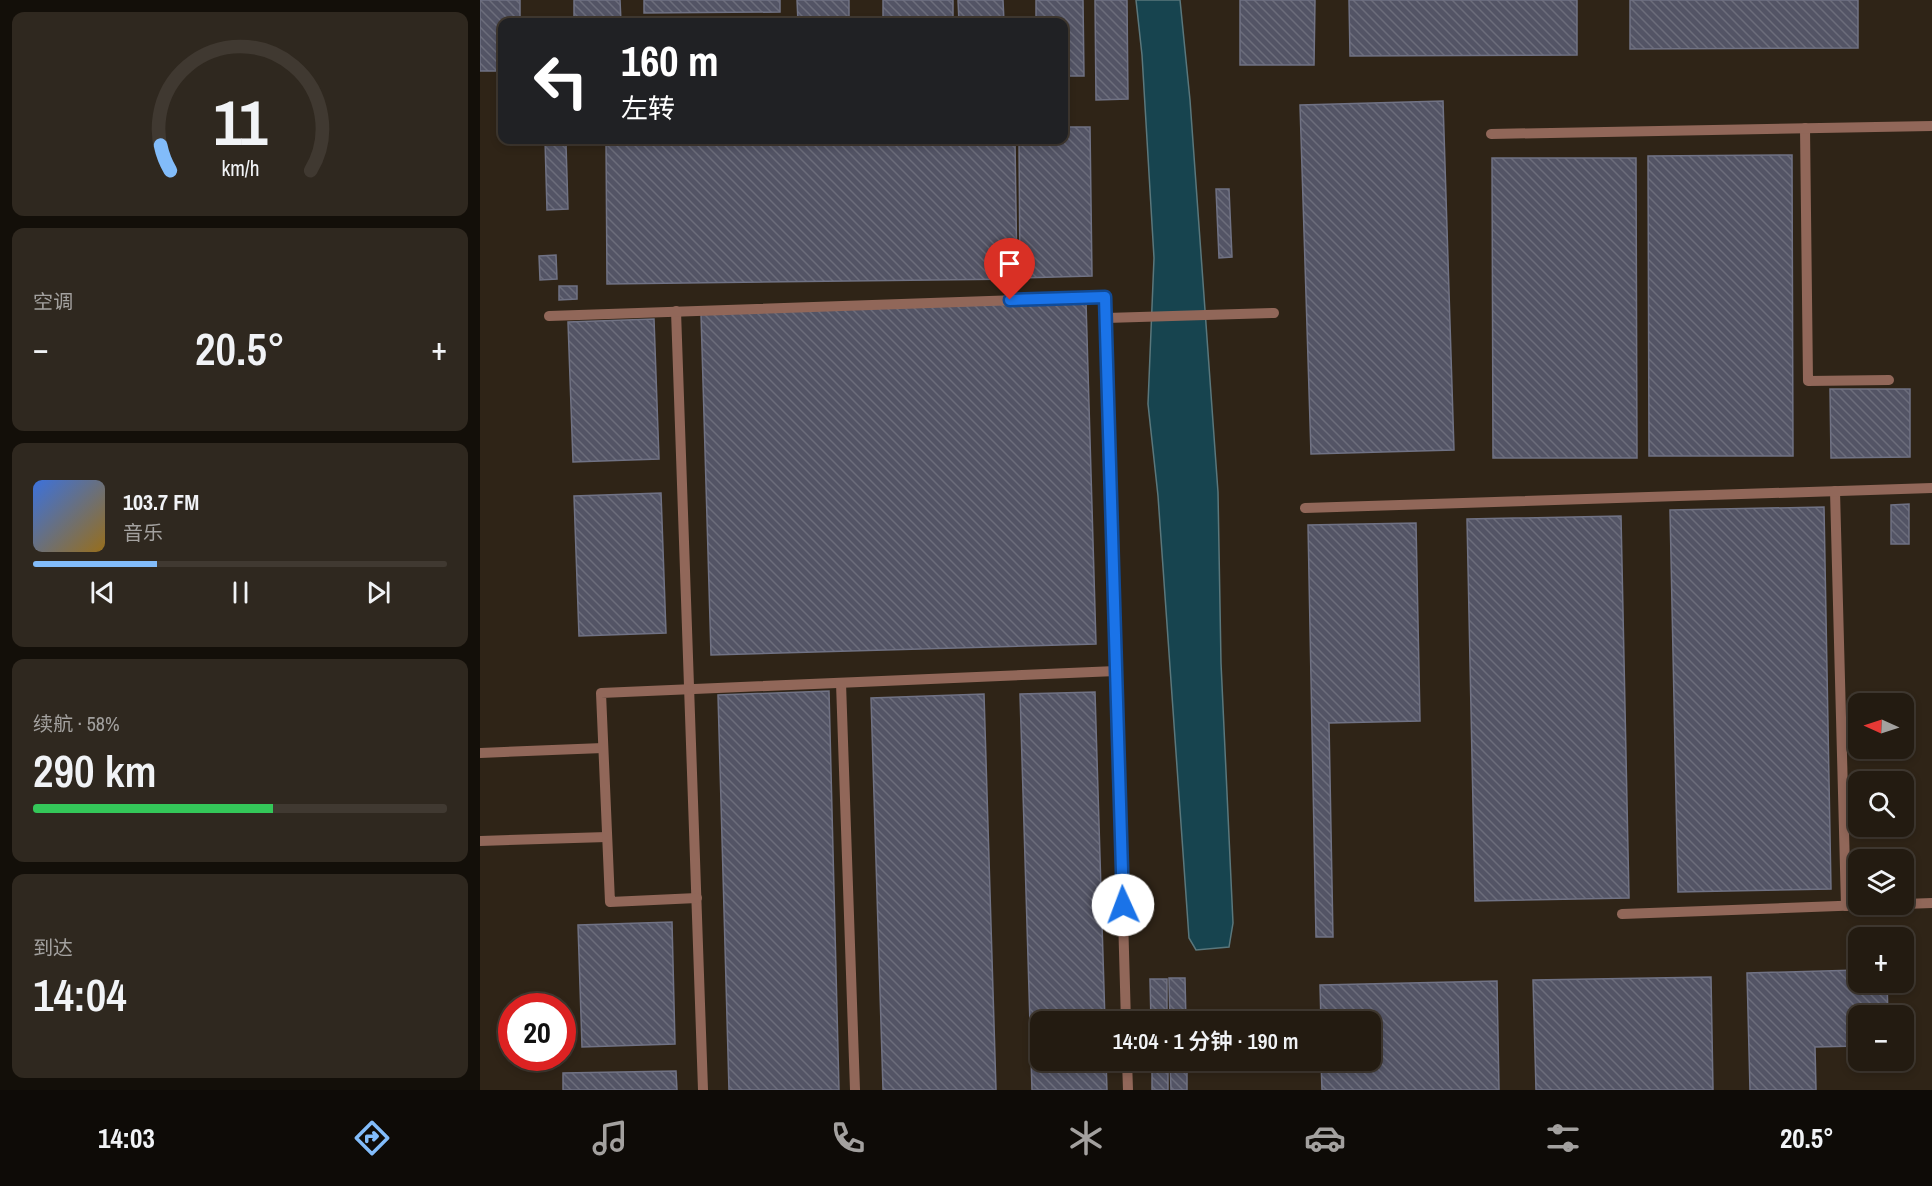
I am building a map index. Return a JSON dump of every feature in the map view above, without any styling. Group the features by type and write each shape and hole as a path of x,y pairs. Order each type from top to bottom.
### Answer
{"lane":[{"path":"1491,134 1932,126"},
{"path":"1805,128 1808,381 1889,380"},
{"path":"549,316 1105,297 1126,1011"},
{"path":"676,312 703,1090"},
{"path":"1106,318 1274,313"},
{"path":"1305,508 1932,488"},
{"path":"1622,914 1846,906 1835,491"},
{"path":"697,898 610,902 601,693 1116,671"},
{"path":"841,683 855,1090"},
{"path":"480,753 603,748"},
{"path":"480,841 607,837"},
{"path":"1914,904 1932,903"},
{"path":"1127,1071 1128,1090"}],"water":[{"path":"1136,0 1180,0 1190,100 1218,492 1221,663 1233,923 1229,947 1196,950 1189,938 1158,496 1148,404 1154,258 1142,55"}],"building":[{"path":"480,0 520,0 520,18 498,18 498,71 480,71"},
{"path":"574,0 620,0 621,18 574,18"},
{"path":"644,0 780,0 780,12 644,13"},
{"path":"797,0 849,0 849,18 798,18"},
{"path":"883,0 953,0 953,18 883,18"},
{"path":"958,0 1003,0 1004,18 959,18"},
{"path":"1036,0 1083,0 1084,76 1068,76 1068,18 1036,18"},
{"path":"1095,0 1127,0 1128,99 1096,100"},
{"path":"1240,0 1315,0 1314,65 1240,65"},
{"path":"1349,0 1577,0 1577,55 1350,56"},
{"path":"1630,0 1858,0 1858,48 1630,49"},
{"path":"1443,101 1454,450 1311,454 1300,105"},
{"path":"1068,127 1090,127 1092,276 1020,278 1019,144 1068,144"},
{"path":"545,144 566,144 568,209 547,210"},
{"path":"606,144 1015,144 1017,279 607,284"},
{"path":"1792,155 1793,456 1649,456 1648,156"},
{"path":"1492,158 1636,158 1637,458 1493,458"},
{"path":"1216,189 1229,189 1232,257 1219,258"},
{"path":"556,255 557,279 540,280 539,256"},
{"path":"559,286 577,286 577,299 559,300"},
{"path":"1086,302 1096,644 711,655 701,314"},
{"path":"654,319 659,459 573,462 568,322"},
{"path":"1830,389 1910,389 1910,457 1831,458"},
{"path":"661,493 666,633 579,636 574,496"},
{"path":"1909,504 1909,544 1891,544 1891,505"},
{"path":"1824,507 1831,889 1678,892 1670,510"},
{"path":"1621,516 1629,898 1475,901 1467,519"},
{"path":"1416,523 1420,721 1329,723 1333,937 1316,937 1308,525"},
{"path":"829,691 839,1090 729,1090 718,695"},
{"path":"1095,692 1105,1011 1030,1011 1030,1024 1020,694"},
{"path":"984,694 996,1090 883,1090 871,698"},
{"path":"672,922 675,1044 582,1047 578,925"},
{"path":"1848,970 1848,993 1887,993 1888,1005 1848,1005 1848,1046 1815,1047 1816,1090 1750,1090 1747,973"},
{"path":"1711,977 1713,1090 1536,1090 1533,980"},
{"path":"1169,978 1185,978 1186,1011 1170,1011"},
{"path":"1150,979 1167,979 1167,1011 1151,1011"},
{"path":"1497,981 1499,1090 1322,1090 1321,1071 1381,1071 1381,1011 1321,1011 1320,985"},
{"path":"676,1071 677,1090 563,1090 563,1073"},
{"path":"1031,1071 1106,1071 1107,1090 1032,1090"},
{"path":"1152,1071 1168,1071 1168,1090 1152,1090"},
{"path":"1170,1071 1187,1071 1187,1090 1171,1090"}],"route":[{"path":"1010,300 1105,297 1123,905"}]}
